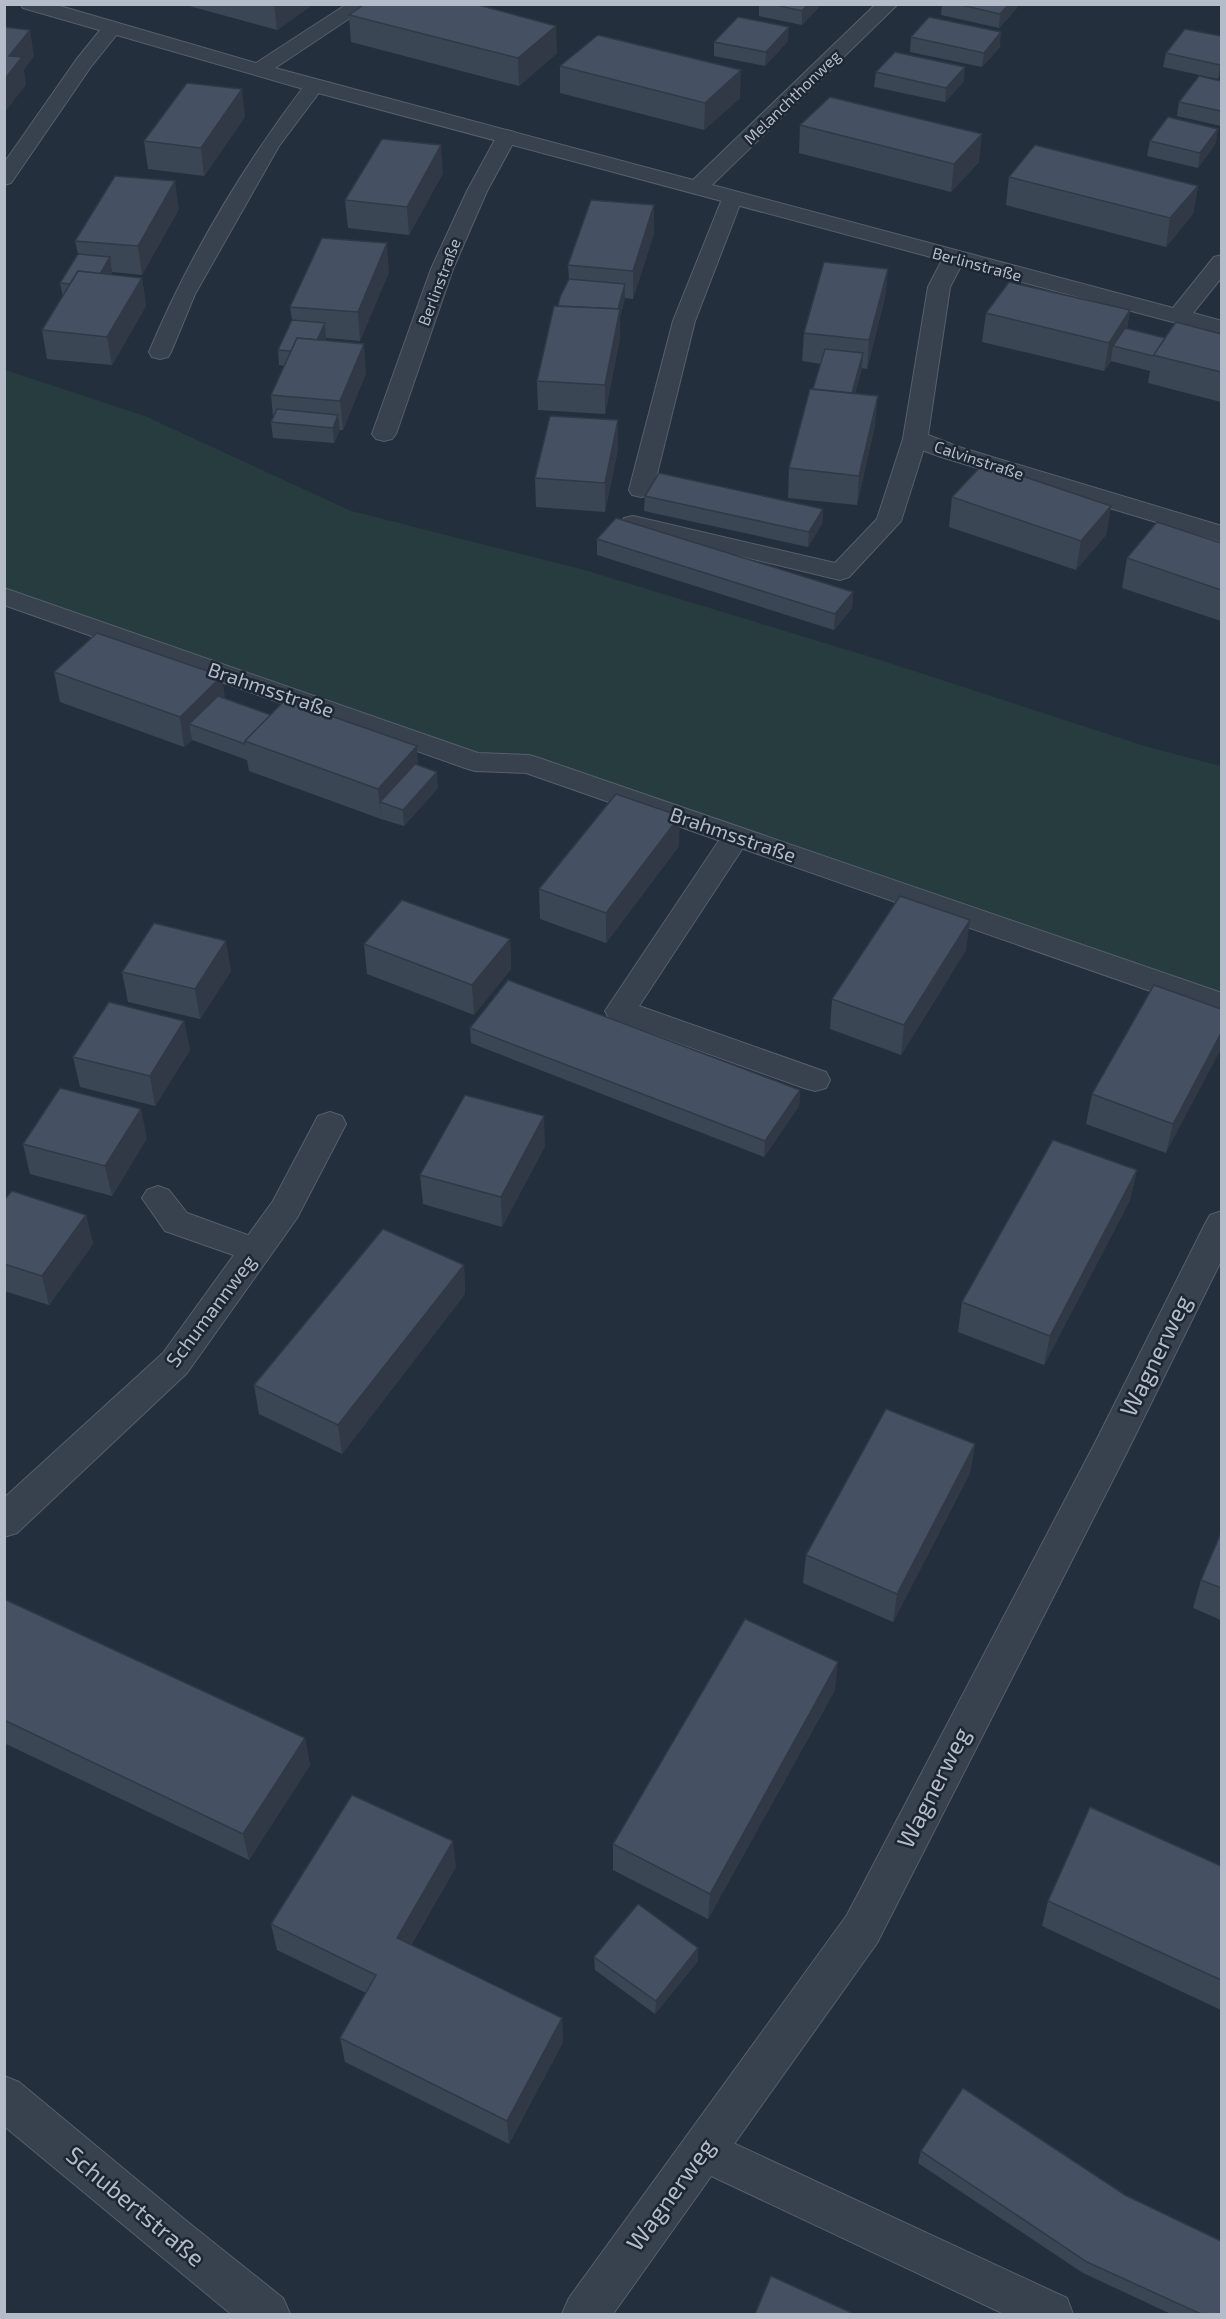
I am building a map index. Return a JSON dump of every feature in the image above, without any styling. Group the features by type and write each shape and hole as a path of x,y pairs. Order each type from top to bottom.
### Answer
{"street":[{"name":"Berlinstraße","path":"30,4 314,86 1221,328"},
{"path":"260,69 361,4"},
{"name":"Melanchthonweg","path":"696,189 888,4"},
{"name":"Calvinstraße","path":"954,258 939,287 915,439 950,452 1221,534"},
{"path":"1178,316 1221,262"},
{"name":"Brahmsstraße","path":"4,596 475,762 529,764 1221,1005"},
{"name":"Schumannweg","path":"4,1522 175,1364 285,1209 330,1124"},
{"name":"Wagnerweg","path":"585,2314 862,1929 1109,1452 1221,1224"},
{"name":"Schubertstraße","path":"4,2097 173,2239 267,2314"}],"lane":[{"path":"4,179 83,64 112,28"},
{"path":"160,352 184,294 270,146 314,86"},
{"name":"Berlinstraße","path":"384,434 442,269 477,191 507,136"},
{"path":"641,490 684,321 732,199"},
{"path":"633,523 840,572 889,521 915,439"},
{"path":"736,837 620,1011 815,1080"},
{"path":"158,1198 176,1221 256,1251"},
{"path":"703,2150 1051,2314"}],"green space":[{"path":"5,370 145,416 351,511 581,569 874,658 1151,748 1221,766 1221,1005 529,764 475,762 5,596"}],"building":[{"path":"365,4 475,4 556,26 518,58 349,15"},
{"path":"772,4 808,4 802,11"},
{"path":"957,4 1009,4 1000,14"},
{"path":"738,17 789,27 766,52 714,42"},
{"path":"929,17 1001,32 984,53 911,37"},
{"path":"4,27 30,30 9,56 22,57 4,80"},
{"path":"1185,29 1221,36 1220,65 1166,53"},
{"path":"598,35 741,70 705,103 560,66"},
{"path":"895,52 965,67 946,88 876,72"},
{"path":"1199,76 1221,81 1221,111 1179,102"},
{"path":"187,83 242,89 201,148 144,141"},
{"path":"830,97 982,134 954,164 800,125"},
{"path":"1168,117 1218,129 1200,153 1150,141"},
{"path":"382,139 441,145 407,207 345,200"},
{"path":"1035,145 1198,186 1170,218 1009,177"},
{"path":"115,176 175,181 138,246 75,241"},
{"path":"591,200 654,205 633,271 568,265"},
{"path":"322,238 387,243 358,312 290,307"},
{"path":"78,254 110,257 100,274 78,271 70,284 60,283"},
{"path":"824,262 888,269 869,340 804,333"},
{"path":"78,271 142,278 107,337 42,330"},
{"path":"569,279 625,284 618,309 558,306"},
{"path":"1009,282 1130,310 1109,343 986,313"},
{"path":"554,306 620,309 605,385 537,381"},
{"path":"292,320 325,323 317,340 297,338 291,351 278,350"},
{"path":"1176,322 1221,334 1221,372 1153,355"},
{"path":"1125,328 1165,338 1153,356 1113,346"},
{"path":"297,338 364,344 340,401 271,395"},
{"path":"825,349 863,353 852,393 813,389"},
{"path":"810,389 878,396 859,476 789,468"},
{"path":"277,409 338,415 333,428 271,422"},
{"path":"550,416 618,420 605,483 535,478"},
{"path":"984,463 1111,506 1081,541 952,497"},
{"path":"659,473 823,509 809,532 645,496"},
{"path":"616,518 853,592 835,614 597,539"},
{"path":"1157,522 1221,543 1221,590 1127,558"},
{"path":"97,633 222,676 180,717 54,672"},
{"path":"218,696 271,715 245,741 245,744 189,724"},
{"path":"285,700 417,746 378,789 245,741"},
{"path":"415,764 437,772 403,810 380,802"},
{"path":"616,794 680,816 606,913 539,889"},
{"path":"900,896 970,920 904,1025 832,999"},
{"path":"402,900 510,939 472,985 364,944"},
{"path":"154,923 226,941 195,989 122,972"},
{"path":"508,980 800,1090 765,1141 470,1028"},
{"path":"1154,985 1221,1009 1221,1033 1173,1124 1092,1094"},
{"path":"109,1002 184,1021 150,1076 73,1057"},
{"path":"60,1088 141,1109 105,1166 23,1144"},
{"path":"465,1095 544,1116 501,1197 420,1175"},
{"path":"1053,1140 1137,1170 1050,1336 962,1302"},
{"path":"12,1191 86,1215 42,1276 4,1264 4,1200"},
{"path":"383,1229 464,1265 338,1425 254,1385"},
{"path":"886,1409 975,1444 897,1594 806,1555"},
{"path":"1221,1533 1221,1588 1201,1580"},
{"path":"4,1599 305,1738 243,1834 4,1720"},
{"path":"745,1619 838,1662 710,1894 613,1844"},
{"path":"352,1795 453,1841 397,1938 562,2018 507,2121 340,2038 376,1975 271,1924"},
{"path":"1090,1807 1221,1866 1221,1980 1048,1901"},
{"path":"638,1904 698,1948 656,2001 594,1957"},
{"path":"963,2088 1125,2195 1221,2241 1221,2314 1201,2314 1087,2262 921,2151"},
{"path":"771,2276 854,2314 755,2314"}]}
